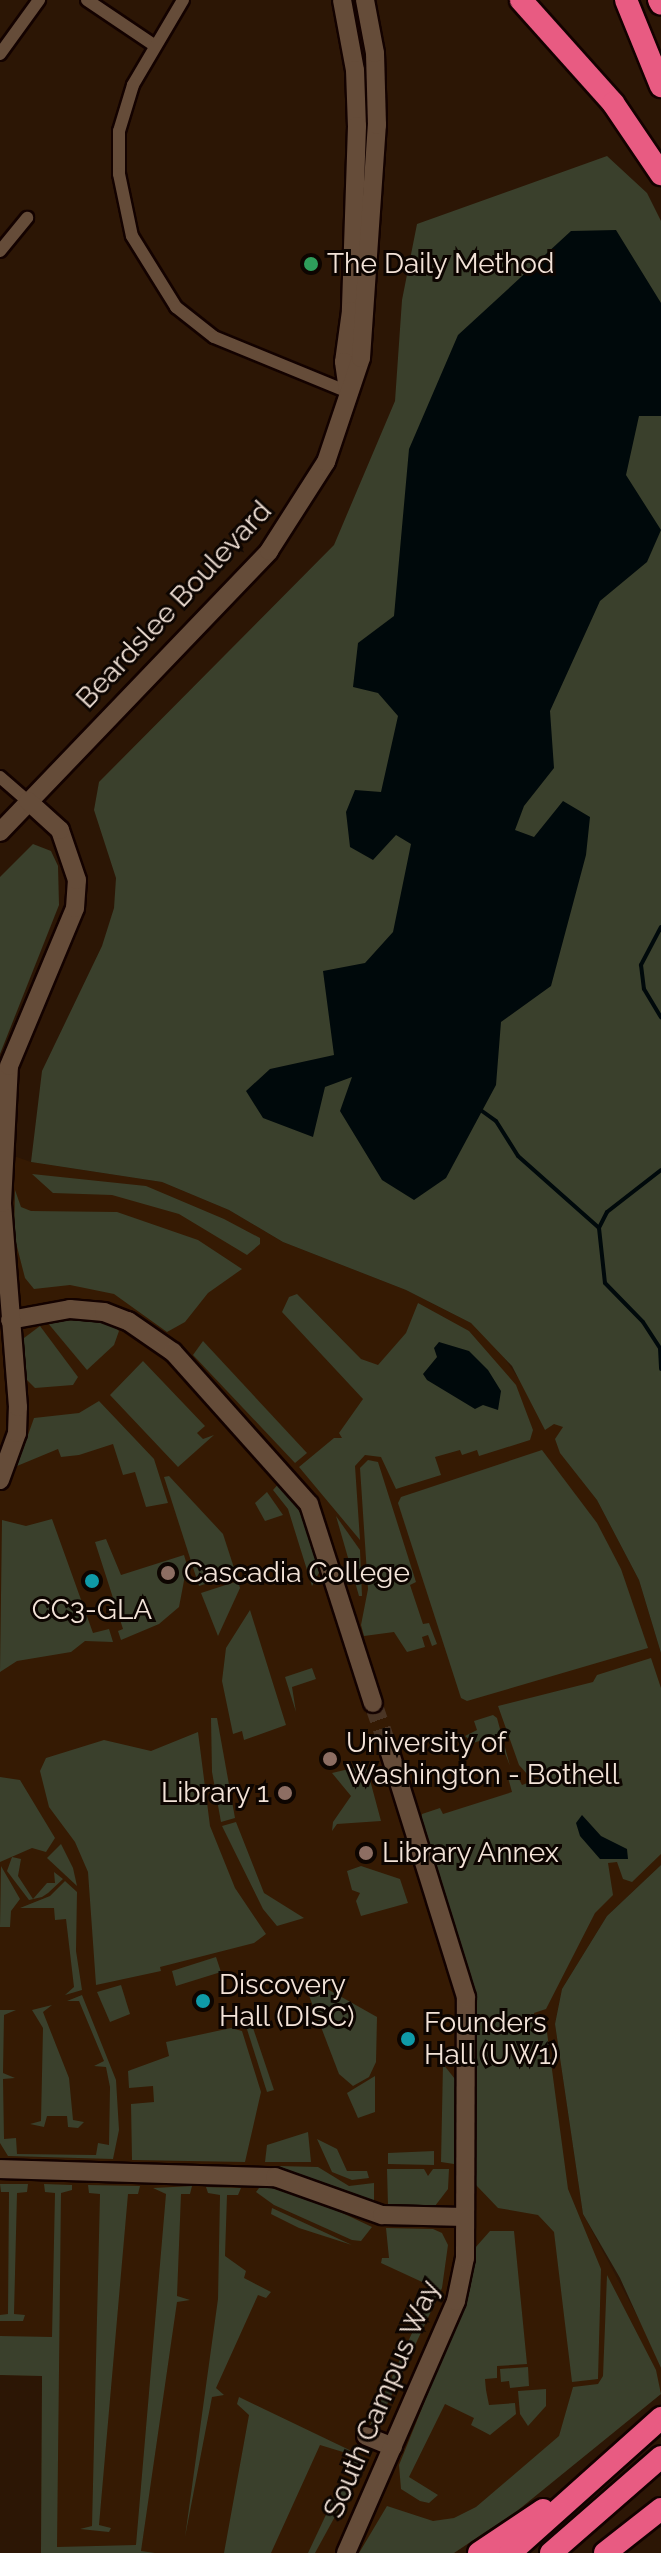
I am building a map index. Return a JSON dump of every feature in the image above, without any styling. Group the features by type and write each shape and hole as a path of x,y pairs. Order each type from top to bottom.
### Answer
{"highway":[{"path":"521,0 613,103 661,174"},
{"path":"626,0 661,86"},
{"path":"637,0 661,61"},
{"path":"510,2553 652,2425"},
{"path":"551,2553 655,2462"},
{"path":"479,2553 606,2466"},
{"path":"605,2553 659,2511"}],"street":[{"path":"0,54 39,0"},
{"path":"87,0 154,45"},
{"path":"183,0 133,85 119,131 125,213 147,264 180,312 214,337 348,392"},
{"name":"Beardslee Boulevard","path":"342,0 355,70 357,126 351,311 344,362 348,392"},
{"name":"Beardslee Boulevard","path":"0,832 269,551 326,462 361,358 376,133 375,53 365,0"},
{"path":"0,251 27,218"},
{"path":"0,777 60,830 77,880 75,908 9,1066 2,1203 5,1321 17,1433 0,1480"},
{"path":"5,1321 70,1309 104,1312 128,1321 173,1352 309,1504 373,1703"},
{"name":"South Campus Way","path":"346,2553 463,2279 466,1997 390,1753"},
{"path":"0,2169 275,2177 382,2215 465,2217"},
{"path":"366,2436 393,2447"}],"shaded area":[{"path":"616,230 661,303 661,416 639,416 626,475 661,530 647,562 600,601 550,711 554,768 524,806 515,830 534,837 563,801 590,817 586,855 551,986 501,1022 496,1085 446,1178 414,1200 382,1180 340,1111 352,1077 325,1087 313,1137 263,1118 246,1091 270,1069 334,1055 323,971 365,963 393,932 411,844 396,835 373,860 350,847 346,812 355,790 381,792 398,716 378,693 353,687 358,643 394,616 409,449 458,335 571,231"},
{"name":"University of Washington - Bothell","path":"0,1151 31,1162 162,1182 229,1210 283,1242 406,1290 471,1323 494,1343 530,1395 562,1423 567,1432 561,1453 597,1500 639,1580 661,1653 661,1865 607,1916 562,1989 555,2024 583,2214 650,2340 661,2368 661,2394 517,2511 454,2553 41,2553 42,2376 0,2375"},
{"path":"439,1342 469,1351 488,1370 501,1391 498,1410 483,1405 475,1409 427,1380 423,1374 437,1357 434,1348"},
{"path":"582,1815 601,1836 627,1849 628,1859 600,1859 580,1836 576,1823"}],"green space":[{"path":"607,156 647,193 661,221 661,1653 639,1580 597,1500 560,1453 555,1439 563,1427 554,1424 545,1430 512,1366 471,1323 406,1290 283,1242 229,1210 162,1182 31,1162 42,1071 102,946 114,908 116,878 94,810 99,782 334,545 395,401 402,300 417,224"},
{"path":"33,844 51,851 58,866 59,905 0,1054 0,877"},
{"path":"32,1174 146,1186 224,1219 260,1238 260,1244 247,1255 179,1214 112,1195 53,1193"},
{"path":"15,1190 21,1207 31,1211 117,1212 198,1240 242,1269 208,1293 185,1322 167,1332 114,1294 70,1285 34,1289 25,1278 14,1235"},
{"path":"297,1294 361,1359 378,1365 406,1333 418,1303 469,1331 516,1385 533,1430 530,1440 479,1456 477,1450 462,1455 460,1450 435,1457 441,1475 396,1489 381,1457 365,1455 355,1466 360,1540 299,1467 334,1438 342,1438 339,1433 363,1399 282,1312 289,1297"},
{"path":"88,1319 111,1323 119,1331 114,1345 87,1370 47,1322"},
{"path":"40,1326 78,1377 73,1385 35,1388 25,1378 24,1338"},
{"path":"203,1341 307,1453 295,1463 193,1355"},
{"path":"143,1361 205,1426 197,1433 203,1439 214,1435 178,1467 110,1395"},
{"path":"99,1401 154,1459 168,1503 146,1507 135,1472 123,1475 113,1444 79,1455 61,1457 58,1449 17,1466 34,1418 79,1413"},
{"path":"542,1450 597,1523 621,1569 648,1648 467,1701 461,1698 398,1503 401,1497"},
{"path":"368,1460 378,1462 416,1582 410,1585 423,1624 429,1623 437,1644 432,1646 428,1635 422,1637 425,1647 407,1652 394,1632 364,1636 361,1625 368,1589 360,1468"},
{"path":"169,1476 223,1534 236,1574 199,1586 164,1477"},
{"path":"281,1481 304,1519 320,1571 312,1586 288,1509 273,1490"},
{"path":"267,1492 283,1515 265,1521 255,1503"},
{"path":"336,1516 360,1550 362,1596 359,1596"},
{"path":"52,1519 93,1633 109,1629 113,1642 85,1641 71,1652 17,1661 0,1672 2,1520 26,1526"},
{"path":"106,1539 121,1575 184,1555 187,1565 179,1607 159,1624 121,1640 118,1631 123,1629 95,1542"},
{"path":"238,1581 240,1588 218,1636 201,1593"},
{"path":"250,1610 286,1725 244,1740 242,1731 233,1734 222,1681 226,1648"},
{"path":"651,1658 661,1688 661,1854 632,1882 623,1879 617,1862 608,1863 613,1895 595,1913 546,2009 534,2013 535,2023 546,2025 568,2189 601,2269 598,2379 572,2382 554,2232 538,2215 498,2208 476,2185 475,2005 419,1825 422,1814 440,1808 443,1814 512,1792 507,1774 516,1773 522,1785 547,1776 543,1766 527,1774 519,1765 498,1706 593,1682 597,1675"},
{"path":"312,1668 316,1679 292,1687 296,1712 285,1677"},
{"path":"493,1715 497,1718 510,1766 498,1735 473,1743 465,1736 477,1730 474,1721"},
{"path":"211,1718 217,1718 235,1818 221,1822 212,1772"},
{"path":"198,1732 210,1826 235,1888 266,1934 254,1943 160,1967 161,1971 96,1985 88,1872 75,1842 49,1807 40,1771 46,1758 104,1740 151,1751"},
{"path":"366,1765 381,1821 337,1824 332,1831 333,1822 351,1796 332,1773"},
{"path":"0,1777 20,1780 55,1838 46,1852 32,1848 0,1862"},
{"path":"236,1822 264,1893 304,1918 277,1926 263,1909 222,1826"},
{"path":"61,1844 73,1868 77,1886 47,1858"},
{"path":"12,1857 21,1859 18,1876 33,1899 47,1883 55,1883 54,1872 63,1879 42,1897 29,1900 7,1871"},
{"path":"661,1865 661,2368 620,2278 583,2214 555,2024 562,1989 607,1916"},
{"path":"1,1866 20,1899 11,1911 10,1927 0,1927"},
{"path":"361,1866 400,1879 408,1903 361,1916 356,1901 360,1893 352,1890 347,1871"},
{"path":"65,1881 77,1892 76,1951 82,1990 65,1995 74,1987 66,1919 55,1920 54,1908 20,1908 50,1896"},
{"path":"216,1957 221,1972 176,1986 172,1971"},
{"path":"121,1985 130,2014 110,2022 97,1992"},
{"path":"322,1986 377,2017 376,2062 369,2077 353,2086 339,2074 308,1993"},
{"path":"82,1995 116,2080 119,2130 113,2159 8,2156 0,2143 0,2010 16,2010 4,2015 3,2073 15,2078 3,2079 4,2139 16,2138 17,2154 96,2155 98,2143 109,2145 110,2087 106,2067 94,2066 104,2061 79,2001 67,2001"},
{"path":"52,2005 43,2012 69,2078 73,2120 84,2122 78,2128 68,2127 67,2116 47,2116 44,2127 30,2124 41,2121 43,2028 32,2010"},
{"path":"251,2022 274,2090 267,2092 245,2023"},
{"path":"231,2028 242,2031 261,2092 245,2162 132,2160 131,2104 154,2102 153,2086 129,2088 128,2071 169,2056 166,2042"},
{"path":"443,2064 455,2079 454,2164 441,2162"},
{"path":"375,2076 375,2112 358,2118 347,2093"},
{"path":"308,2132 311,2162 265,2162 267,2145"},
{"path":"317,2139 337,2149 347,2171 367,2171 369,2178 352,2180 332,2172"},
{"path":"434,2151 434,2165 388,2164 388,2153"},
{"path":"278,2166 318,2167 349,2186 374,2183 374,2200 369,2203"},
{"path":"387,2169 424,2169 428,2176 433,2169 449,2169 448,2189 435,2206 388,2206"},
{"path":"0,2184 28,2184 27,2192 17,2193 14,2314 25,2315 23,2321 0,2321 0,2315 8,2314 9,2192 1,2192"},
{"path":"44,2184 72,2185 72,2190 61,2193 57,2547 136,2545 166,2194 153,2188 192,2186 190,2194 181,2194 177,2296 190,2300 177,2302 141,2551 155,2553 41,2553 42,2376 0,2375 0,2336 52,2337 55,2193 45,2192"},
{"path":"262,2184 298,2192 372,2227 361,2241 352,2240 274,2205 256,2192"},
{"path":"88,2185 140,2186 138,2194 128,2194 99,2525 111,2528 109,2532 80,2529 92,2526 100,2194 89,2193"},
{"path":"206,2187 241,2188 238,2195 227,2195 225,2256 246,2271 244,2278 271,2292 266,2298 258,2295 216,2388 224,2395 212,2397 185,2537 218,2299 220,2195 208,2193"},
{"path":"272,2208 352,2245 299,2228 271,2214"},
{"path":"386,2228 433,2229 442,2233 448,2245 442,2288 377,2426 370,2425 433,2287 381,2263 382,2258 389,2258"},
{"path":"490,2231 514,2231 527,2364 497,2366 497,2378 485,2379 486,2390 489,2405 515,2403 516,2414 490,2435 471,2425 474,2418 445,2404 409,2477 438,2495 429,2503 420,2501 401,2489 399,2465 470,2289 475,2248"},
{"path":"607,2275 656,2370 661,2394 517,2511 454,2553 359,2553 387,2506 433,2521 454,2518 476,2507 559,2436 573,2387 598,2384 603,2376"},
{"path":"528,2367 529,2386 510,2388 509,2381 501,2382 500,2369"},
{"path":"546,2389 546,2406 528,2426 520,2414 518,2391"},
{"path":"239,2397 364,2457 360,2472 348,2467 352,2459 343,2452 320,2445 271,2553 224,2553 249,2415 237,2404"},
{"path":"340,2485 350,2489 315,2553 308,2553"}],"waterway":[{"path":"661,927 641,965 644,989 661,1017"},
{"path":"482,1111 496,1121 518,1156 598,1227"},
{"path":"661,1170 607,1212 599,1228 605,1283 643,1322 660,1348 661,1369"}],"tunnel":[{"path":"373,1703 390,1753"}],"place":[{"name":"The Daily Method","path":"311,264"},
{"name":"Cascadia College","path":"168,1573"},
{"name":"CC3-GLA","path":"92,1581"},
{"name":"University of Washington - Bothell","path":"330,1759"},
{"name":"Library 1","path":"285,1793"},
{"name":"Library Annex","path":"366,1853"},
{"name":"Discovery Hall (DISC)","path":"203,2001"},
{"name":"Founders Hall (UW1)","path":"408,2039"}]}
